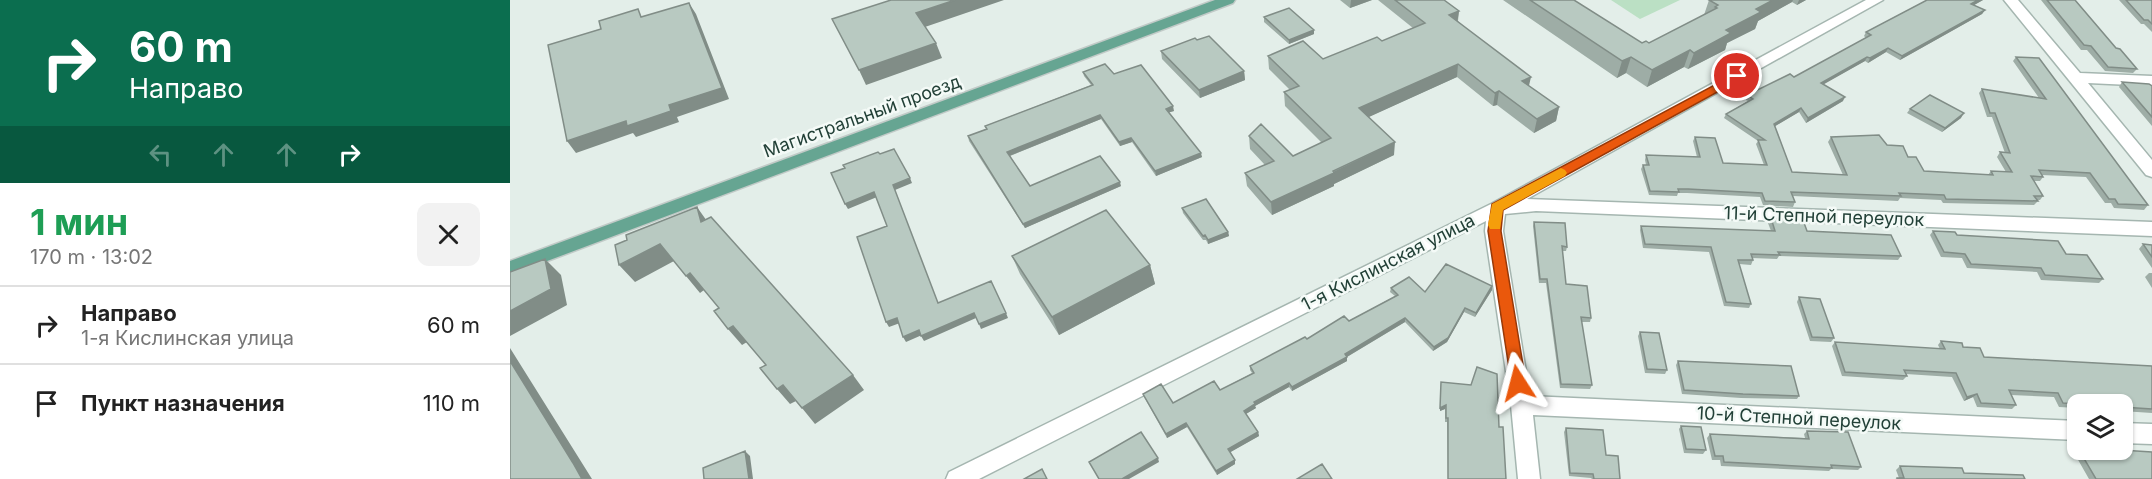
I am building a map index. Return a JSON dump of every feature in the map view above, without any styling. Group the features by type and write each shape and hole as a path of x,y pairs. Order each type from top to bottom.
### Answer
{"main road":[{"name":"Магистральный проезд","path":"510,268 1228,0"}],"street":[{"name":"1-я Кислинская улица","path":"957,479 1497,208 1876,0"},
{"path":"2011,0 2152,171"},
{"path":"2075,78 2152,81"},
{"name":"11-й Степной переулок","path":"1497,208 1536,205 2152,230"},
{"path":"1497,208 1494,231 1521,405 1529,479"},
{"name":"10-й Степной переулок","path":"1521,405 2067,430"},
{"path":"2133,433 2152,434"}],"green space":[{"path":"1611,0 1680,0 1640,19"}],"building":[{"path":"891,0 955,0 916,13 936,43 859,70 832,19"},
{"path":"1395,0 1444,0 1459,11 1449,15 1531,77 1522,81 1559,107 1537,119 1499,91 1495,93 1458,64 1359,108 1395,142 1271,202 1245,173 1274,161 1249,136 1261,124 1293,156 1331,138 1284,92 1299,86 1268,56 1303,41 1323,59 1377,37 1382,41 1425,23"},
{"path":"1530,0 1574,0 1642,43 1646,41 1649,43 1717,8 1715,7 1718,5 1709,0 1773,0 1756,9 1761,12 1726,30 1731,33 1694,53 1690,50 1652,70 1631,57 1622,61"},
{"path":"1927,0 1978,0 1971,4 1985,10 1902,56 1888,48 1821,83 1845,97 1808,118 1801,108 1774,124 1792,172 1847,175 1831,137 1879,135 1887,145 1903,146 1908,157 1916,157 1924,171 1993,175 1991,171 2012,172 2000,152 2010,153 1995,113 1990,113 1982,89 2046,99 2016,57 2039,58 2148,205 2118,204 2115,199 2109,199 2090,173 2039,170 2043,177 2031,176 2043,196 2034,196 2038,201 1946,199 1944,195 1899,193 1901,196 1791,192 1795,202 1765,201 1762,193 1688,189 1678,189 1679,192 1650,191 1643,165 1649,165 1646,155 1700,157 1695,137 1715,138 1723,163 1767,165 1758,140 1765,140 1726,114 1753,99 1747,95 1790,74 1794,77 1871,35 1866,32"},
{"path":"2047,0 2075,0 2137,69 2108,67 2091,46 2084,45"},
{"path":"2126,0 2152,0 2152,24 2144,20"},
{"path":"689,3 722,88 669,105 671,111 627,126 626,121 567,141 548,45 601,29 599,21 638,9 641,17"},
{"path":"1289,8 1314,30 1289,40 1264,17"},
{"path":"1209,36 1244,71 1199,90 1161,51 1195,38 1197,40"},
{"path":"1105,64 1114,74 1141,65 1173,106 1166,109 1201,153 1155,171 1131,138 1119,142 1100,115 1007,152 1030,186 1100,156 1120,182 1023,224 968,136 987,129 985,126 1093,85 1083,72"},
{"path":"2122,82 2152,86 2152,117"},
{"path":"1930,95 1964,113 1945,128 1910,109"},
{"path":"894,149 910,178 893,185 938,303 991,281 1006,313 979,324 974,313 921,336 919,330 903,337 897,318 886,322 857,237 887,226 874,192 845,204 831,173 845,168 843,165 878,152 880,154"},
{"path":"1206,199 1228,232 1208,240 1182,208"},
{"path":"697,207 701,222 711,217 853,375 802,408 783,385 777,389 760,368 766,365 733,326 728,329 714,311 719,308 690,273 686,276 660,244 619,265 615,245 627,240 626,235"},
{"path":"1106,210 1150,265 1052,317 1012,256"},
{"path":"1771,218 1803,220 1807,231 1891,235 1901,256 1778,252 1780,255 1751,254 1753,260 1738,260 1751,304 1726,302 1711,247 1645,244 1641,226 1775,231"},
{"path":"1534,222 1565,223 1567,247 1562,246 1566,284 1587,286 1591,318 1581,317 1592,385 1561,384 1547,279 1540,279"},
{"path":"1933,231 1955,232 1957,235 2058,241 2066,254 2087,255 2103,279 2045,275 2041,268 1971,264 1965,254 1944,252"},
{"path":"2143,244 2152,245 2152,257"},
{"path":"545,259 551,289 510,311 510,272"},
{"path":"1446,264 1492,286 1476,313 1465,308 1448,338 1434,347 1405,318 1345,354 1347,357 1292,387 1289,383 1254,402 1255,404 1244,411 1258,432 1228,449 1235,460 1216,471 1186,423 1166,434 1143,394 1161,384 1173,403 1214,381 1220,390 1254,373 1250,366 1305,337 1307,339 1344,316 1349,321 1398,295 1391,288 1409,277 1425,292"},
{"path":"1799,297 1820,299 1834,338 1812,337"},
{"path":"1640,332 1659,333 1667,370 1647,369"},
{"path":"1941,341 1962,343 1963,347 1980,348 1984,357 2152,366 2152,409 2133,408 2133,394 2067,394 2067,403 2063,403 2058,393 2009,390 2016,405 1981,403 1977,394 1967,397 1956,373 1904,370 1907,376 1845,372 1835,342 1945,349"},
{"path":"510,361 573,463 582,479 510,479"},
{"path":"1678,361 1791,366 1799,396 1684,390"},
{"path":"1477,367 1497,374 1499,427 1503,427 1506,479 1448,479 1448,418 1446,418 1446,405 1440,408 1441,382 1471,385"},
{"path":"1681,426 1701,427 1706,450 1686,449"},
{"path":"1566,428 1603,430 1606,455 1618,456 1620,479 1594,479 1593,474 1570,473"},
{"path":"1807,431 1848,432 1861,467 1831,465 1832,468 1724,462 1723,456 1715,456 1710,434 1809,439"},
{"path":"1141,432 1158,458 1122,479 1099,479 1089,462"},
{"path":"745,451 749,479 704,479 703,468"},
{"path":"2133,451 2152,452 2152,479 2096,479 2085,460 2133,460"},
{"path":"1322,464 1332,479 1297,479"},
{"path":"1900,466 1962,468 1964,473 2023,475 2025,479 1897,479 1904,478"},
{"path":"1042,469 1047,479 1024,479"}],"slow traffic":[{"path":"1495,225 1497,208 1561,173"}],"route":[{"path":"1518,383 1494,231 1497,208 1737,76"}]}
